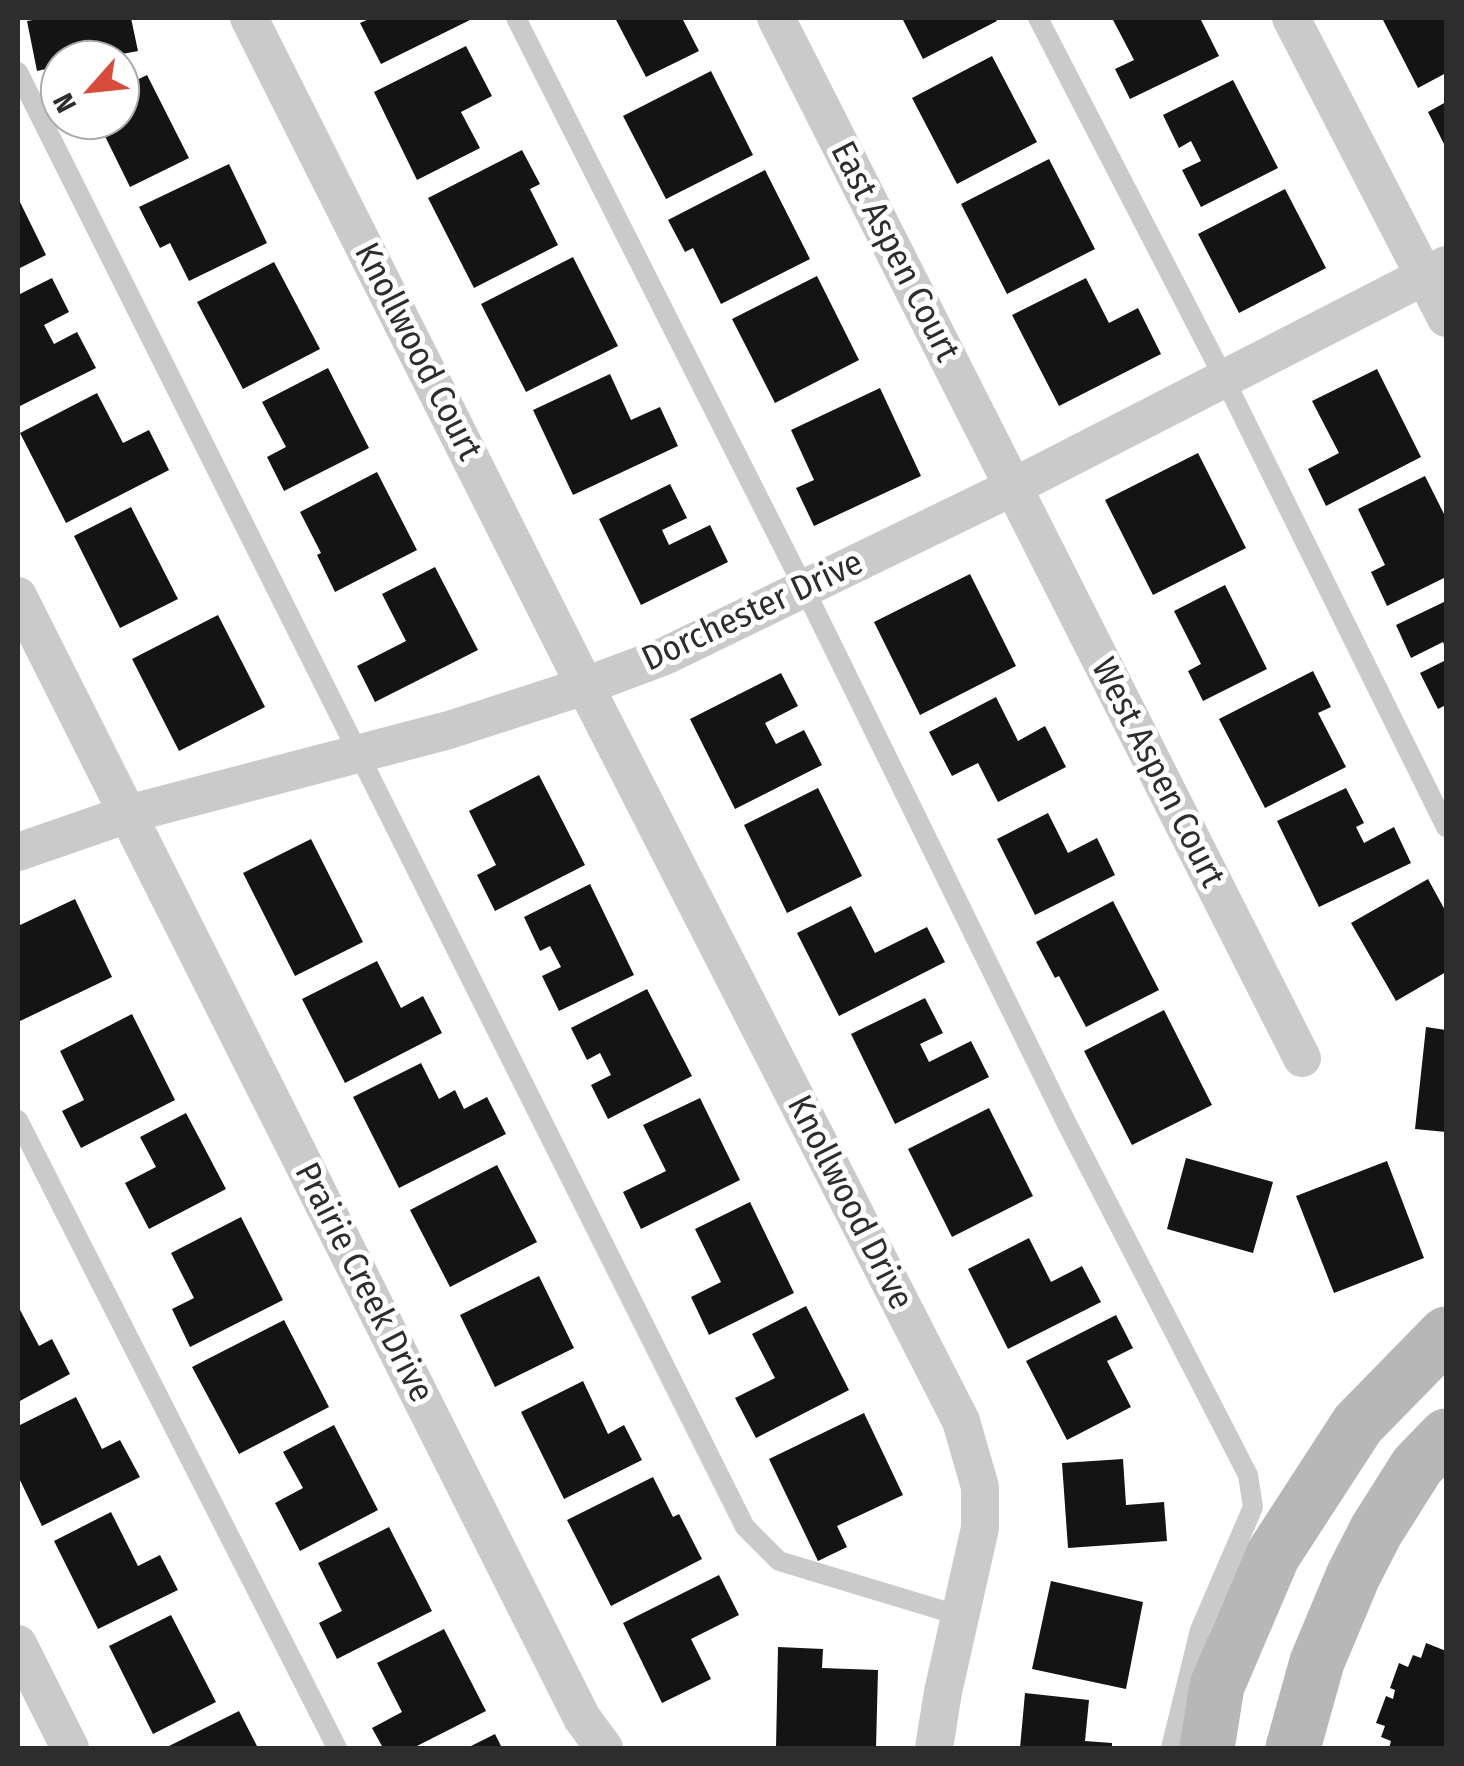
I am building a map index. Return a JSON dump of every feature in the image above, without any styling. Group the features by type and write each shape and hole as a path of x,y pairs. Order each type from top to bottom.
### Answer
{"main road":[{"path":"1207,1748 1217,1686 1273,1555 1358,1424 1446,1334"},
{"path":"1293,1748 1316,1662 1353,1576 1417,1466 1446,1436"}],"street":[{"name":"Knollwood Court","path":"249,18 585,686"},
{"name":"East Aspen Court","path":"776,18 1013,487"},
{"path":"1291,18 1435,270 1446,318"},
{"name":"Dorchester Drive","path":"18,852 128,814 449,730 665,656 1013,487 1435,270"},
{"name":"West Aspen Court","path":"1013,487 1302,1058"},
{"name":"Prairie Creek Drive","path":"18,596 573,1700 604,1748"},
{"name":"Knollwood Drive","path":"585,686 962,1421 980,1487 980,1528 934,1748"},
{"path":"18,1644 70,1748"}],"lane":[{"path":"516,18 805,590 1068,1124 1248,1475 1252,1506 1200,1630 1171,1748"},
{"path":"1038,18 1224,378 1446,827"},
{"path":"18,72 744,1528 779,1561 961,1616"},
{"path":"18,1120 337,1748"}],"building":[{"path":"131,18 136,40 40,40 37,71 27,21"},
{"path":"371,18 474,18 381,64 360,23"},
{"path":"615,18 682,18 699,51 646,77"},
{"path":"902,18 995,18 997,21 923,59"},
{"path":"1112,18 1200,18 1219,56 1130,99 1115,69 1134,60"},
{"path":"1382,18 1446,18 1446,73 1418,88"},
{"path":"466,46 492,96 461,112 480,148 417,180 374,92"},
{"path":"992,56 1037,142 957,184 912,98"},
{"path":"711,71 753,155 666,199 623,116"},
{"path":"147,75 189,158 130,187 107,140 140,140 140,78"},
{"path":"1233,80 1278,168 1201,207 1182,170 1201,161 1191,141 1179,148 1163,115"},
{"path":"1446,102 1446,148 1428,112"},
{"path":"522,150 540,184 530,189 558,245 474,288 428,198"},
{"path":"1049,159 1095,249 1007,294 961,204"},
{"path":"229,164 267,243 189,281 170,243 160,248 139,207"},
{"path":"765,170 810,259 721,304 693,248 685,252 668,220"},
{"path":"1285,189 1326,268 1239,313 1198,234"},
{"path":"18,198 46,255 18,269"},
{"path":"573,257 618,346 526,392 481,304"},
{"path":"274,262 320,349 243,389 197,302"},
{"path":"817,276 859,360 775,403 732,319"},
{"path":"52,278 69,312 44,325 54,344 77,332 96,368 18,407 18,295"},
{"path":"1086,278 1109,323 1138,308 1161,354 1059,406 1012,315"},
{"path":"328,368 369,448 284,491 267,457 286,447 262,402"},
{"path":"1377,369 1421,457 1326,506 1308,469 1339,453 1312,401"},
{"path":"610,374 631,420 660,407 678,446 573,495 533,410"},
{"path":"880,388 921,476 814,526 796,488 814,480 791,430"},
{"path":"97,393 123,443 149,430 169,470 66,523 20,433"},
{"path":"1198,453 1246,548 1153,595 1105,500"},
{"path":"377,472 417,550 335,592 300,512"},
{"path":"1425,476 1446,518 1446,577 1387,606 1371,572 1385,565 1358,509"},
{"path":"670,484 687,518 662,530 669,545 710,525 728,562 641,605 599,519"},
{"path":"131,507 178,599 120,628 74,536"},
{"path":"435,567 478,650 375,702 357,666 406,641 382,594"},
{"path":"970,574 1016,666 920,715 874,622"},
{"path":"1225,585 1267,669 1203,701 1188,671 1201,664 1174,611"},
{"path":"1446,601 1446,649 1443,642 1411,658 1396,625"},
{"path":"218,615 265,707 179,751 132,659"},
{"path":"1446,660 1446,705 1438,709 1420,673"},
{"path":"1313,671 1331,707 1318,713 1346,767 1265,808 1219,719"},
{"path":"781,673 798,706 765,723 776,744 804,730 822,765 735,809 690,719"},
{"path":"996,697 1018,741 1045,726 1066,767 998,802 978,763 952,776 929,732"},
{"path":"539,775 585,865 495,911 477,875 496,865 469,811"},
{"path":"818,788 862,876 787,913 744,825"},
{"path":"1346,788 1364,823 1356,827 1364,843 1394,827 1411,863 1319,907 1277,821"},
{"path":"1048,813 1068,853 1097,838 1115,875 1035,915 997,839"},
{"path":"311,839 363,942 295,976 243,873"},
{"path":"1428,879 1446,912 1446,972 1396,1001 1351,923"},
{"path":"590,884 634,975 559,1011 542,976 561,967 550,946 540,951 524,917"},
{"path":"75,899 112,977 18,1022 18,926"},
{"path":"1113,901 1159,990 1086,1027 1036,942"},
{"path":"851,906 875,953 927,927 945,962 839,1016 797,933"},
{"path":"377,961 401,1008 423,996 442,1033 345,1083 302,999"},
{"path":"647,989 692,1076 608,1119 591,1085 611,1075 600,1053 587,1060 571,1028"},
{"path":"925,998 943,1033 920,1044 929,1062 971,1041 989,1077 895,1124 851,1034"},
{"path":"1164,1010 1212,1105 1132,1145 1084,1051"},
{"path":"132,1014 175,1100 81,1148 62,1111 84,1100 60,1051"},
{"path":"1426,1027 1446,1030 1446,1132 1415,1129"},
{"path":"421,1063 439,1099 455,1090 464,1109 487,1097 506,1134 399,1188 353,1097"},
{"path":"700,1098 740,1180 641,1229 623,1192 666,1171 643,1125"},
{"path":"989,1108 1033,1196 952,1237 908,1149"},
{"path":"186,1113 226,1189 149,1229 125,1183 156,1167 140,1137"},
{"path":"1186,1158 1273,1182 1253,1253 1167,1229"},
{"path":"1387,1161 1424,1258 1334,1293 1296,1196"},
{"path":"497,1165 537,1242 450,1287 410,1210"},
{"path":"750,1202 794,1293 709,1335 691,1297 721,1282 695,1229"},
{"path":"241,1217 283,1300 190,1347 172,1309 194,1298 171,1253"},
{"path":"1029,1238 1051,1282 1082,1266 1101,1302 1008,1349 968,1269"},
{"path":"539,1276 574,1348 495,1387 460,1315"},
{"path":"18,1306 39,1346 52,1339 70,1374 18,1402"},
{"path":"806,1306 849,1390 756,1438 735,1398 775,1378 752,1334"},
{"path":"1116,1315 1133,1348 1107,1361 1131,1407 1067,1440 1026,1361"},
{"path":"284,1320 329,1407 239,1454 192,1367"},
{"path":"583,1381 608,1434 624,1425 642,1460 564,1499 521,1412"},
{"path":"76,1397 102,1449 120,1440 140,1477 42,1526 18,1476 18,1426"},
{"path":"864,1413 903,1495 837,1526 847,1547 818,1561 769,1459"},
{"path":"334,1425 378,1510 300,1551 275,1503 303,1488 283,1452"},
{"path":"1123,1459 1126,1505 1164,1502 1167,1541 1068,1548 1062,1463"},
{"path":"653,1477 673,1517 679,1514 702,1559 611,1606 567,1520"},
{"path":"111,1512 138,1566 160,1555 178,1590 98,1629 54,1541"},
{"path":"389,1527 432,1611 337,1659 319,1623 342,1611 318,1563"},
{"path":"719,1575 739,1615 691,1639 711,1679 662,1703 623,1623"},
{"path":"1051,1581 1143,1602 1126,1689 1032,1669"},
{"path":"171,1615 216,1702 153,1734 109,1646"},
{"path":"444,1629 486,1711 413,1748 383,1748 372,1728 402,1712 377,1663"},
{"path":"1426,1643 1446,1651 1446,1748 1389,1748 1391,1741 1381,1737 1385,1726 1376,1723 1386,1696 1393,1699 1395,1690 1390,1688 1399,1663 1408,1667 1413,1655 1421,1658"},
{"path":"778,1647 823,1649 822,1668 878,1670 876,1748 776,1748"},
{"path":"1025,1693 1089,1700 1085,1741 1112,1743 1112,1748 1020,1748"},
{"path":"239,1711 258,1748 165,1748"},
{"path":"495,1734 502,1748 467,1748"}]}
